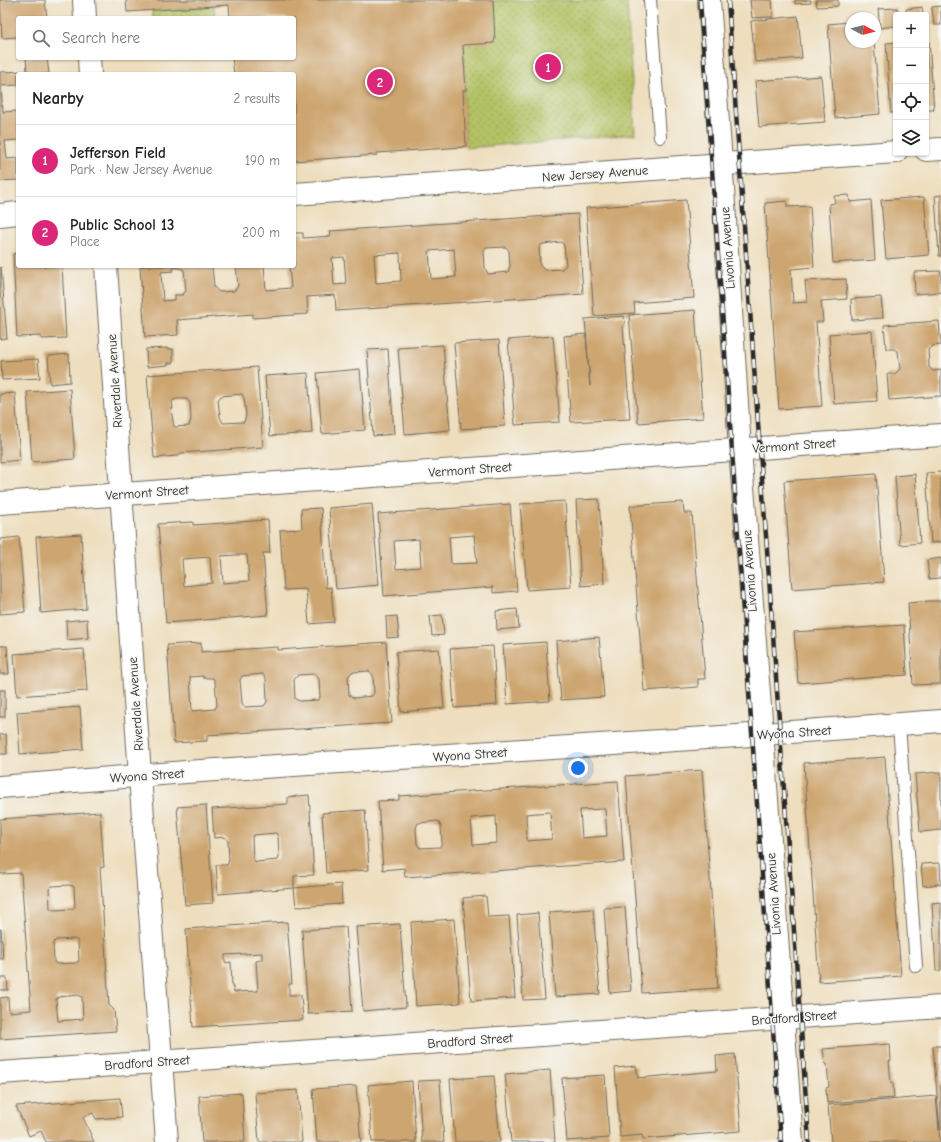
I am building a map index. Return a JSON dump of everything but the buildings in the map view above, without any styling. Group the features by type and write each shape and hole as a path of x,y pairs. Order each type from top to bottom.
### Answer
{"street":[{"path":"84,0 85,16"},
{"name":"Livonia Avenue","path":"709,0 740,449 792,1142"},
{"path":"89,60 90,72"},
{"path":"929,150 941,149"},
{"name":"New Jersey Avenue","path":"296,194 893,152"},
{"path":"0,215 16,213"},
{"name":"Riverdale Avenue","path":"106,268 140,776 167,1142"},
{"name":"Vermont Street","path":"0,503 941,435"},
{"name":"Wyona Street","path":"0,787 941,721"},
{"name":"Bradford Street","path":"0,1073 941,1007"}],"lane":[{"path":"650,0 660,137"},
{"path":"899,724 916,966"}],"green space":[{"path":"493,0 627,0 635,134 466,148 463,90 466,90 463,45 495,40"},
{"path":"214,6 215,16 153,16 152,10"}],"railway":[{"path":"700,0 781,1142"},
{"path":"728,0 809,1142"}],"place":[{"name":"Jefferson Field","path":"548,67"},
{"name":"Public School 13","path":"380,82"}]}
